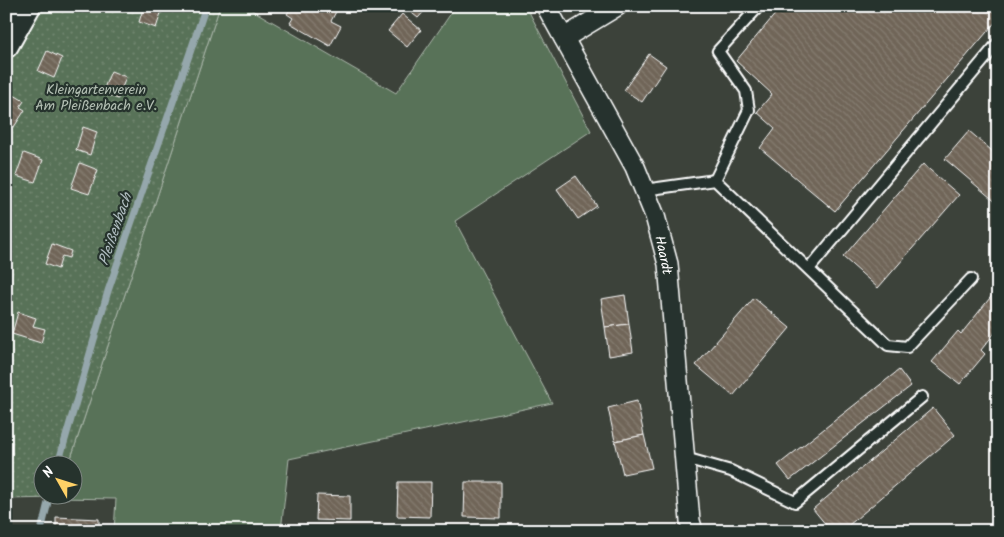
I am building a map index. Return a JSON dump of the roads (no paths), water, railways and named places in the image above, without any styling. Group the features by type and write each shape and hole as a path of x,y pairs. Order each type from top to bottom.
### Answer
{"street":[{"path":"6,45 28,6"},
{"name":"Haardt","path":"546,6 635,167 655,216 668,264 690,521 693,531"},
{"path":"564,38 617,6"}],"lane":[{"path":"715,180 749,110 746,91 718,51 759,6"},
{"path":"809,269 998,43"},
{"path":"644,190 715,180"},
{"path":"715,180 888,345 907,347 971,280"},
{"path":"685,458 731,471 795,502 922,397"}],"waterway":[{"name":"Pleißenbach","path":"61,454 108,291 206,6"},
{"name":"Pleißenbach","path":"41,531 48,504"}],"park label":[{"name":"Kleingartenverein Am Pleißenbach e.V.","path":"96,98"}]}
